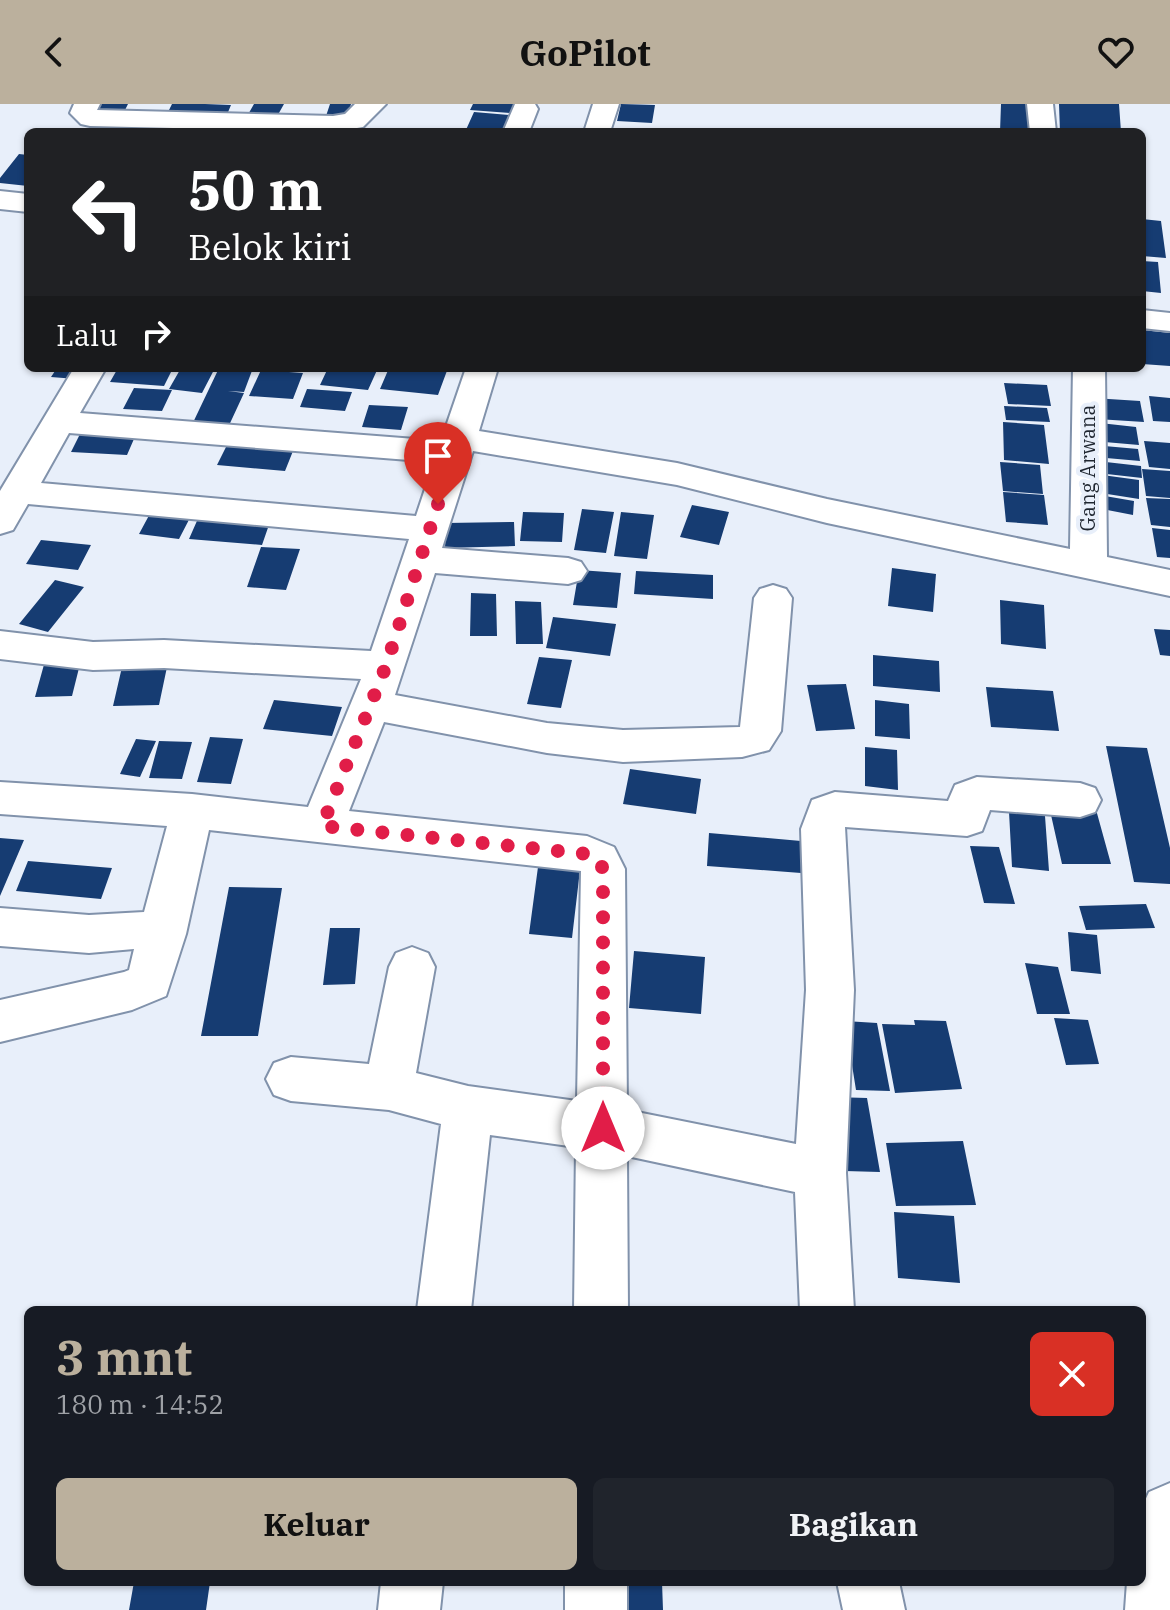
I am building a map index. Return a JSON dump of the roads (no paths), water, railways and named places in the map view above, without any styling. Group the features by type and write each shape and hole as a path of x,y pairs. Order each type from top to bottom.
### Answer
{"street":[{"path":"87,104 83,113 90,118 347,123 373,104"},
{"path":"598,128 606,104"},
{"path":"1040,104 1043,128"},
{"path":"0,200 24,203"},
{"path":"1146,319 1170,322"},
{"path":"87,372 8,507 425,544 568,571"},
{"path":"322,826 386,666 481,372"},
{"name":"Gang Arwana","path":"1088,568 1089,372"},
{"path":"56,422 457,446 677,474 827,511 1170,583"},
{"path":"370,705 547,738 623,746 754,739 760,731 773,598"},
{"path":"0,645 78,655 164,654 386,666"},
{"path":"827,1306 820,1173 830,990 823,829 827,812 835,809 967,819 970,797 977,793 1080,800"},
{"path":"0,798 192,811 587,854 598,859 603,869 601,1306"},
{"path":"0,1021 132,990 149,982 192,811"},
{"path":"0,927 98,934 133,930 163,934"},
{"path":"389,1088 412,967"},
{"path":"291,1079 389,1088 468,1109 603,1128 820,1173"},
{"path":"444,1306 468,1109"},
{"path":"1156,1610 1159,1537 1170,1513"},
{"path":"409,1610 412,1586"},
{"path":"596,1586 596,1610"},
{"path":"869,1586 874,1610"}]}
